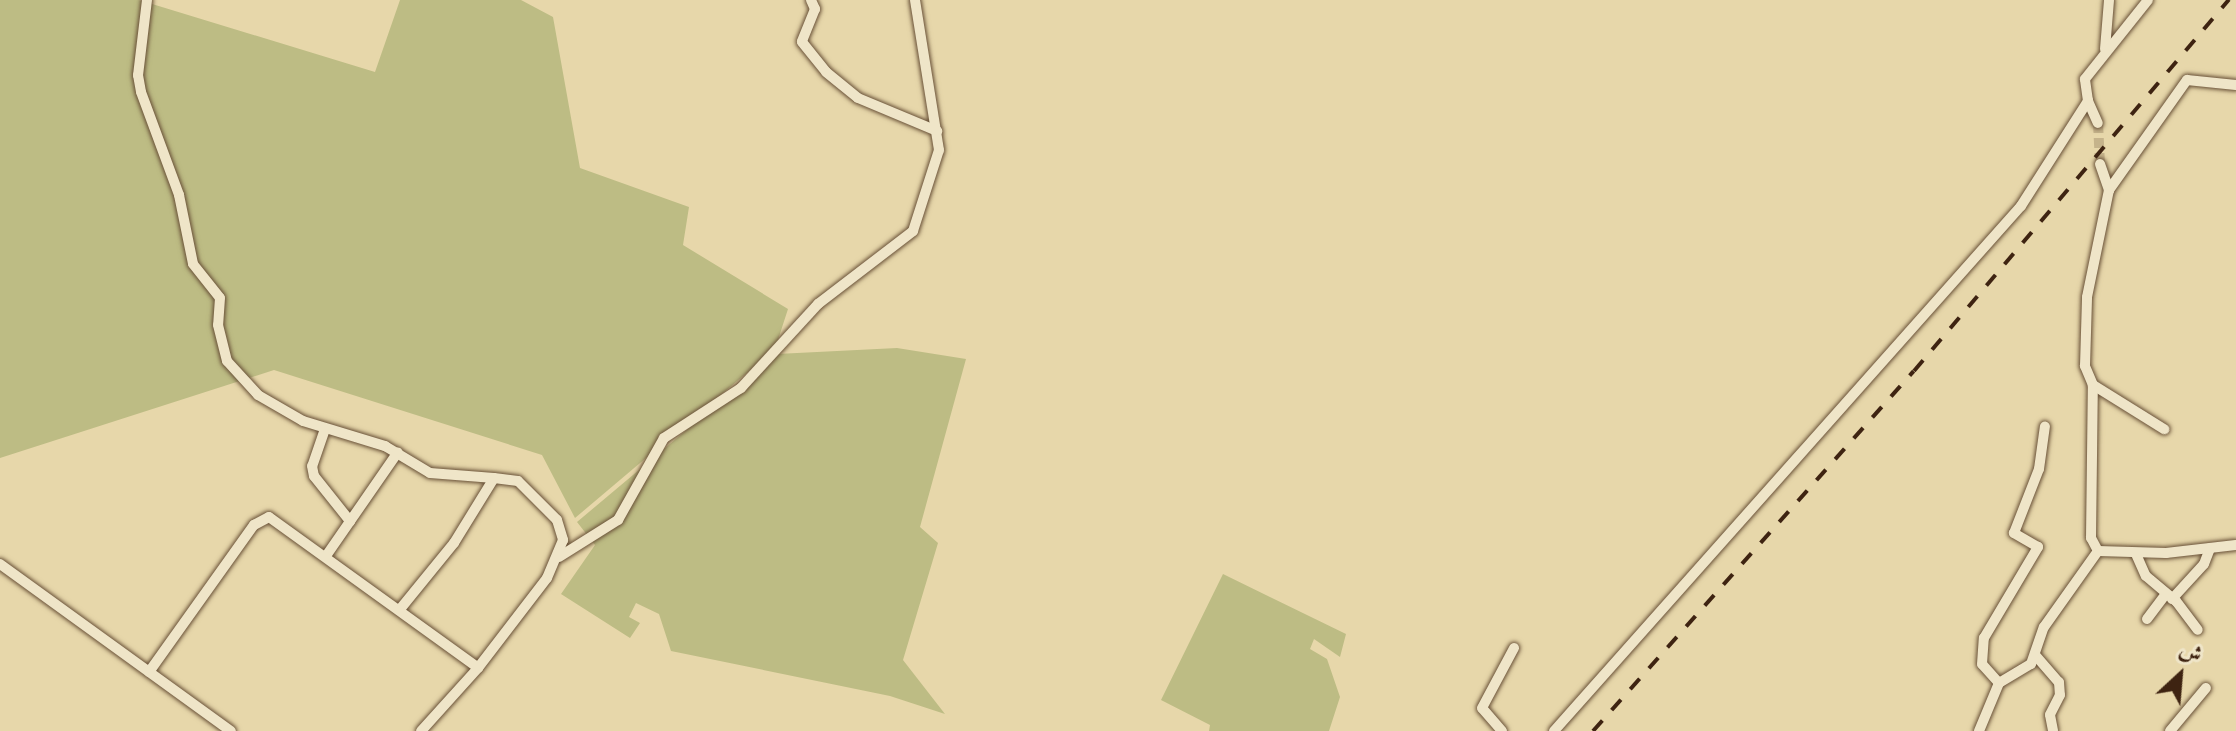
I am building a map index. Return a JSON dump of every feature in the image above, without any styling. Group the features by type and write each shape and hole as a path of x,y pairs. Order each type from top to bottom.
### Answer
{"street":[{"path":"147,0 138,75 141,92 179,195 193,264 220,298 218,325 227,361 258,395 325,429 398,452 430,473 518,481 557,520 563,540 559,557"},
{"path":"811,0 815,9 802,42 826,72 858,98 937,131"},
{"path":"421,731 478,668 559,557 618,520 664,438 741,388 818,304 906,239 920,221 935,172 937,131 915,0"},
{"path":"2105,49 2109,0"},
{"path":"2098,123 2088,101 2085,79 2105,49 2148,0"},
{"path":"2098,551 2091,538 2093,385 2085,366 2087,297 2109,190 2187,80 2236,85"},
{"path":"1554,731 2021,206 2088,101"},
{"path":"2100,164 2109,190"},
{"path":"2093,385 2164,429"},
{"path":"1999,683 1981,655 1984,638 2037,549 2014,533 2039,469 2045,426"},
{"path":"325,429 312,466 314,476 350,521"},
{"path":"326,556 398,452"},
{"path":"401,608 454,543 494,478"},
{"path":"149,672 261,517 269,517 401,608 478,668"},
{"path":"2098,551 2136,554 2236,545"},
{"path":"2147,619 2204,564 2210,548"},
{"path":"1979,731 1999,683 2024,671 2036,656 2044,627 2098,551"},
{"path":"2136,554 2142,571 2198,630"},
{"path":"0,564 231,731"},
{"path":"1502,731 1482,708 1514,648"},
{"path":"2036,656 2059,682 2060,695 2050,715 2053,731"},
{"path":"2170,731 2206,688"}],"shaded area":[{"path":"0,0 139,0 375,72 400,0 521,0 553,17 580,168 689,207 683,245 788,309 775,349 575,518 542,455 274,370 0,458"},
{"path":"897,348 966,359 920,527 938,543 903,660 945,714 890,696 671,651 659,614 636,603 629,617 640,623 630,638 561,594 595,545 577,522 777,354"},
{"path":"1223,574 1346,634 1340,657 1314,639 1310,649 1327,659 1340,697 1329,731 1209,731 1210,725 1161,700"}],"tunnel":[{"path":"2098,123 2100,164"}],"railway":[{"path":"1593,731 1914,371 2229,0"}]}
